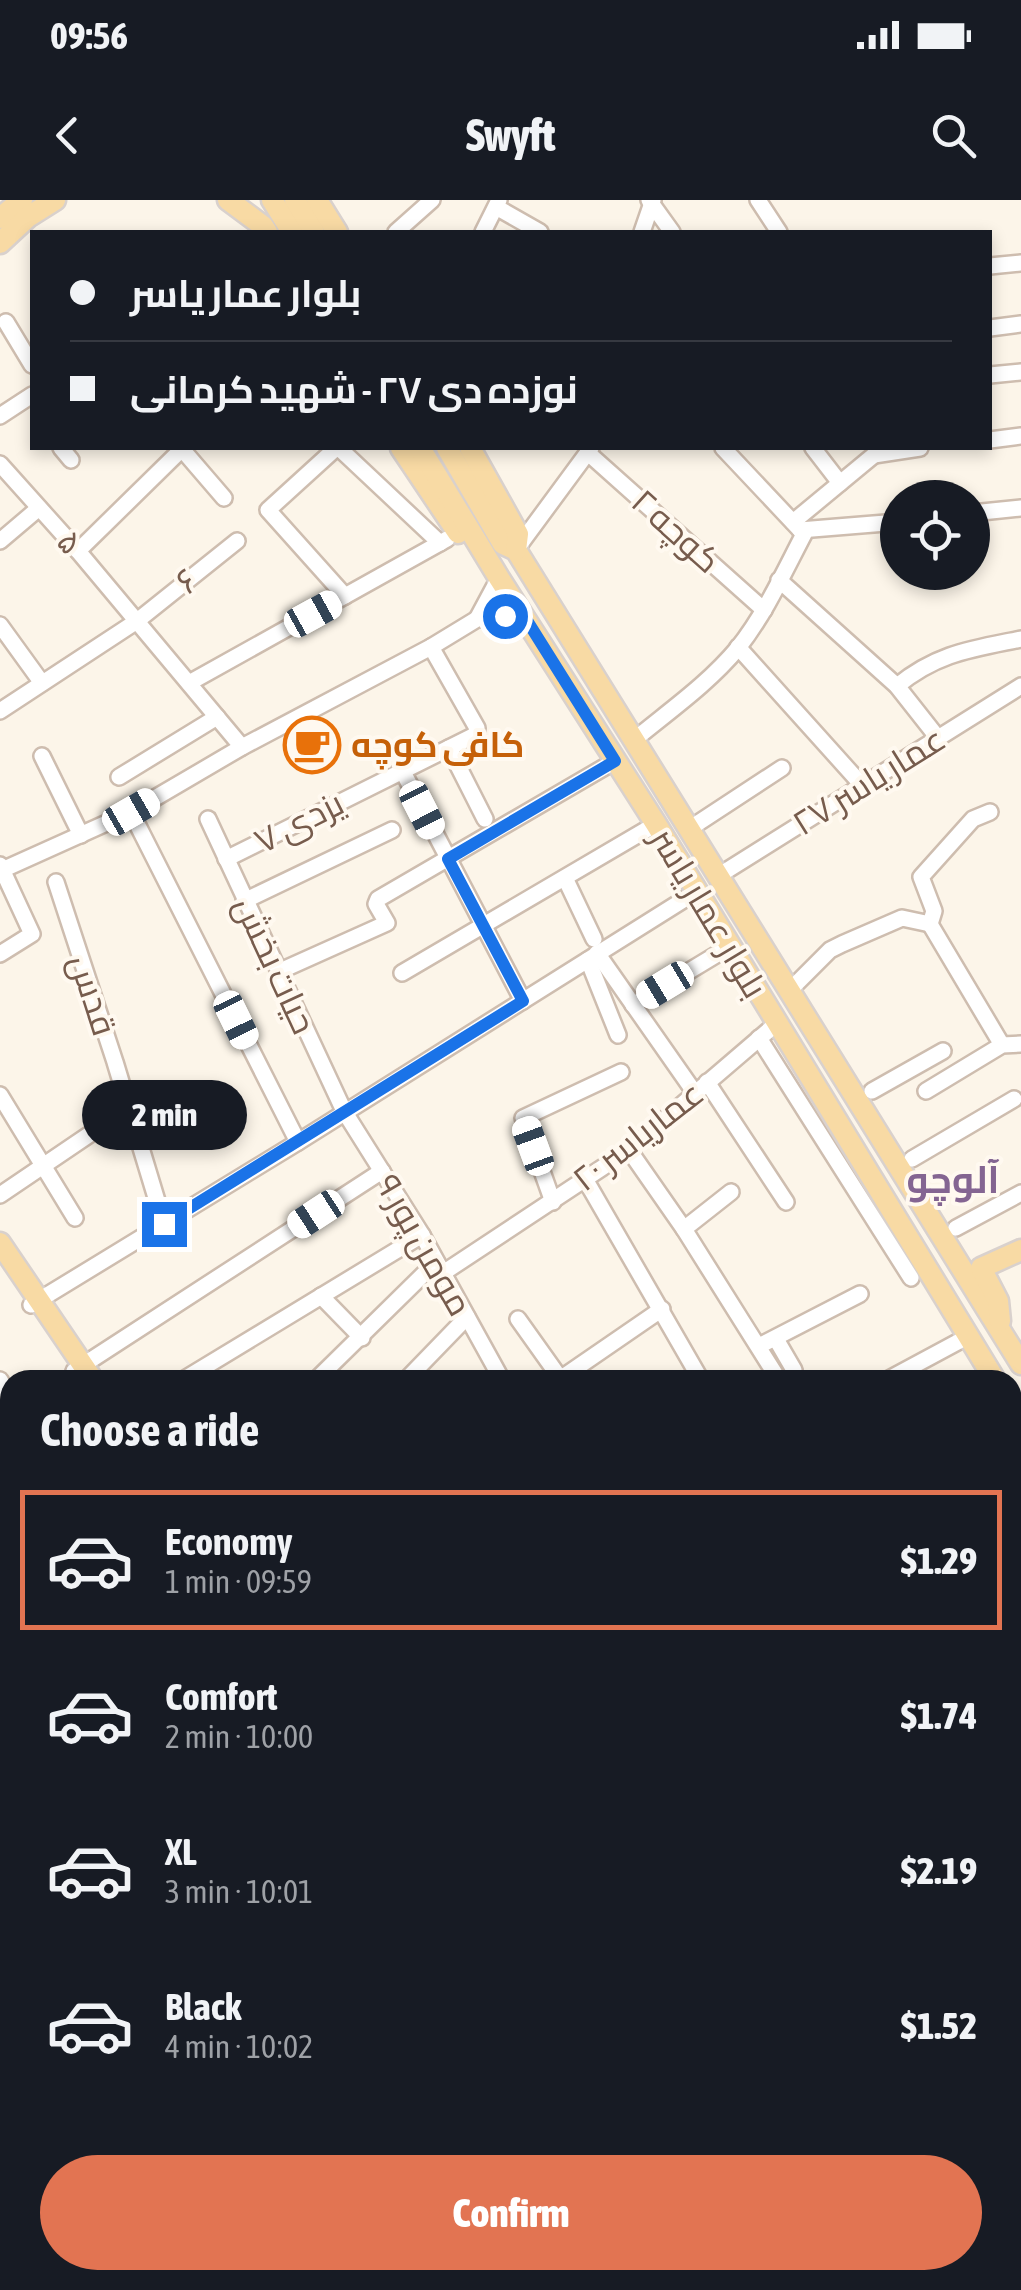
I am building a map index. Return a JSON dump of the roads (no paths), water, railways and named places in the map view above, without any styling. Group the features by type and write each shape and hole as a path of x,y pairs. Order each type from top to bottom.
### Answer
{"main road":[{"path":"0,218 22,200"},
{"path":"0,242 55,200"},
{"path":"228,200 265,229"},
{"path":"265,229 261,217 268,200"},
{"path":"268,200 290,230"},
{"path":"294,200 333,230"},
{"path":"317,200 333,230"},
{"path":"402,450 449,538 483,552"},
{"name":"بلوار عمار یاسر","path":"421,450 656,824 989,1370"},
{"name":"بلوار عمار یاسر","path":"447,450 503,544 516,550 1021,1364"},
{"path":"475,451 518,534 516,550"},
{"path":"0,1243 4,1265 80,1370"},
{"path":"1002,1333 998,1301 981,1268 1021,1250"}],"street":[{"path":"398,230 432,200"},
{"path":"758,200 778,230"},
{"path":"643,230 651,201"},
{"path":"651,201 671,230"},
{"path":"484,230 498,204 537,230"},
{"path":"992,266 1021,263"},
{"path":"6,322 30,362"},
{"path":"992,328 1021,324"},
{"path":"992,376 1021,372"},
{"path":"0,416 30,401"},
{"path":"992,440 1021,436"},
{"path":"78,551 180,450"},
{"path":"184,450 224,498"},
{"path":"336,450 268,510 344,596"},
{"path":"188,683 449,538 340,450"},
{"path":"516,550 589,450"},
{"name":"کوچه ۲","path":"589,450 764,610"},
{"path":"726,450 799,529"},
{"path":"814,450 840,483"},
{"path":"634,740 706,682 738,647 780,580 799,529 873,451"},
{"name":"۵","path":"0,464 242,747"},
{"path":"0,541 39,508"},
{"path":"990,511 1021,508"},
{"path":"799,529 880,523"},
{"name":"۶","path":"0,711 137,621 237,541"},
{"path":"477,619 499,578"},
{"path":"780,580 897,686 938,738"},
{"path":"0,954 32,934 1,869 131,812 477,619 526,619"},
{"path":"0,625 42,684"},
{"path":"897,686 932,661 1021,639"},
{"name":"یزدی ۷","path":"226,859 478,731 431,647"},
{"path":"738,647 862,786"},
{"name":"عمار یاسر ۲۷","path":"718,876 1021,686"},
{"path":"119,776 217,717"},
{"path":"449,748 485,820"},
{"path":"42,756 81,834"},
{"path":"280,971 387,923 376,901 615,761"},
{"path":"689,829 782,768"},
{"path":"402,770 523,1001"},
{"path":"131,812 298,1142"},
{"path":"930,924 934,911 921,877 973,818 990,812"},
{"name":"حیات بخش","path":"208,819 344,1111"},
{"path":"402,973 656,824"},
{"path":"244,901 392,830"},
{"path":"565,878 593,950 618,1035"},
{"name":"قدس","path":"56,882 116,1062 164,1224"},
{"path":"35,1303 523,1001 593,950 696,892"},
{"path":"789,990 830,950 842,944 902,918 930,924 1002,1045"},
{"path":"633,1004 729,947"},
{"path":"593,950 786,1202"},
{"name":"عماریاسر ۲۰","path":"327,1370 440,1267 553,1202 629,1150 776,1024"},
{"path":"759,1038 911,1278"},
{"path":"926,1091 1002,1045 1021,1044"},
{"path":"872,1091 943,1051"},
{"path":"553,1202 523,1118 621,1072"},
{"path":"0,1095 75,1218"},
{"path":"912,1159 1014,1099"},
{"name":"مومن پور ۹","path":"344,1111 440,1267 493,1370"},
{"path":"0,1195 96,1130"},
{"path":"629,1150 684,1228 773,1370"},
{"path":"89,1370 382,1171"},
{"path":"586,1179 696,1370"},
{"path":"684,1228 730,1192"},
{"path":"956,1228 1021,1193"},
{"path":"199,1370 422,1236"},
{"path":"759,1346 860,1294"},
{"path":"321,1296 362,1338"},
{"path":"579,1370 662,1309"},
{"path":"416,1370 467,1317"},
{"path":"518,1319 554,1370"},
{"path":"907,1370 967,1336"},
{"path":"776,1339 794,1370"}],"place":[{"name":"کافی کوچه","path":"312,745"}],"district":[{"name":"آلوچو","path":"953,1180"}]}
